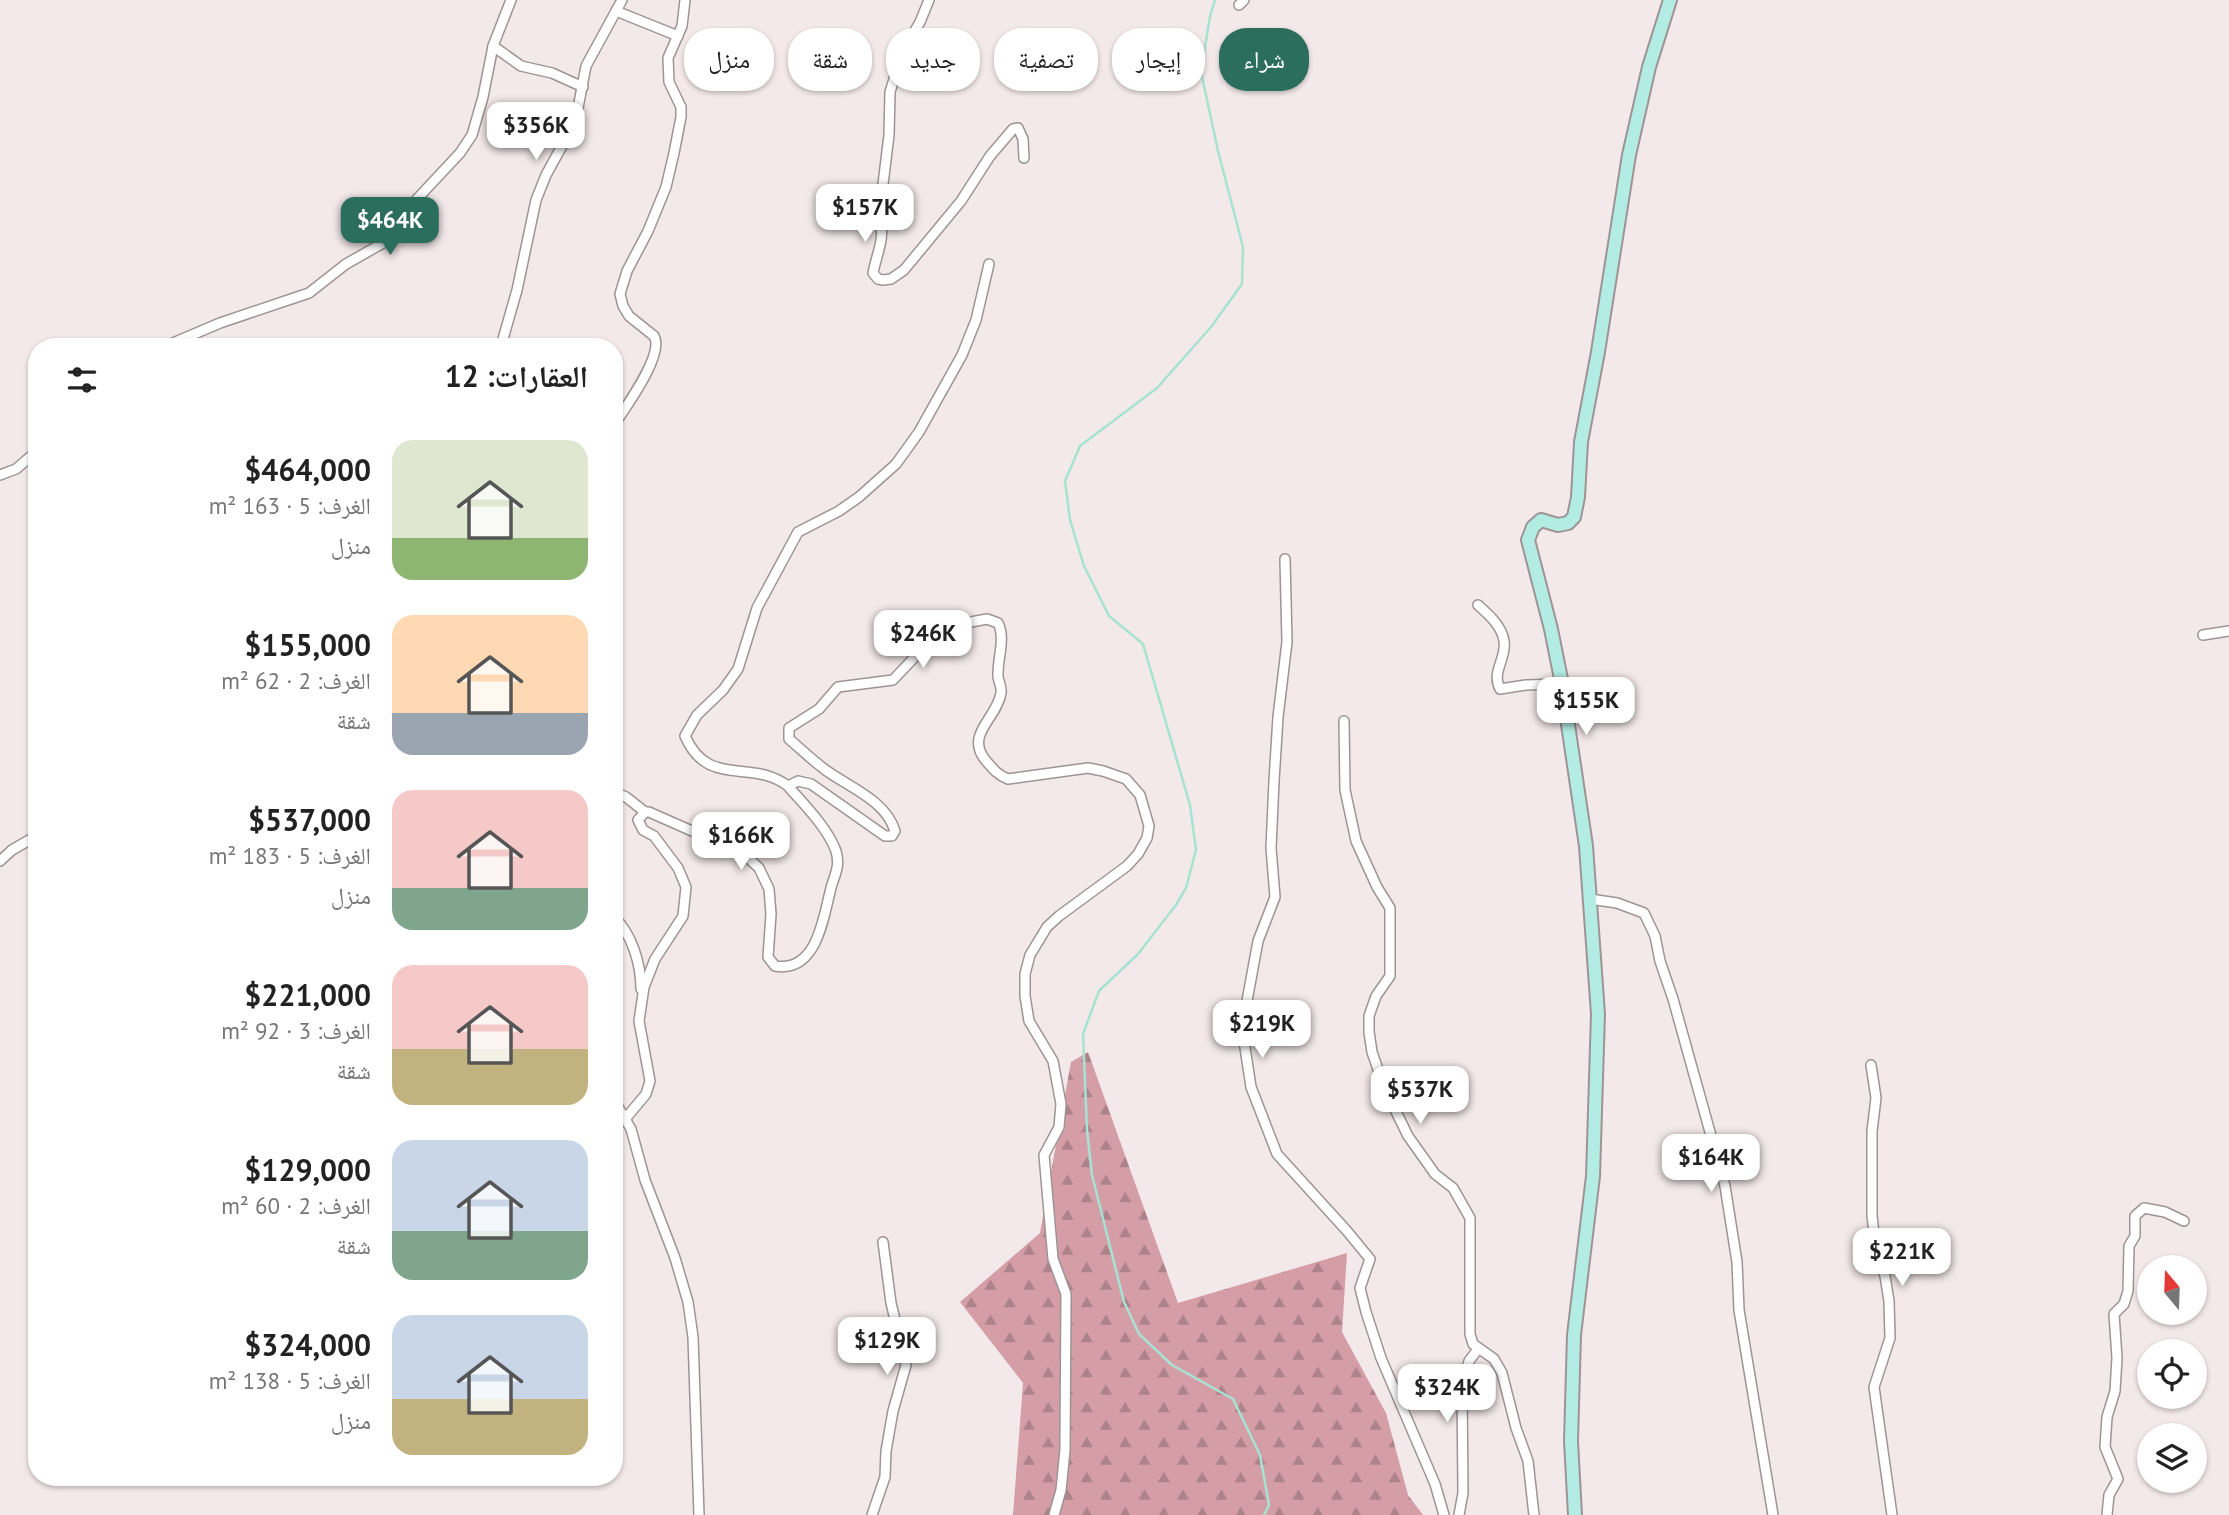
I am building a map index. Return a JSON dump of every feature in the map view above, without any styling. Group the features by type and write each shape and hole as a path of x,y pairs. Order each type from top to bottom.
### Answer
{"street":[{"path":"185,338 220,323 309,293 335,272 383,243 402,224 416,199 460,153 472,135 483,97 492,46 511,0"},
{"path":"503,338 517,290 536,200 569,133 578,108 586,66 622,0"},
{"path":"623,411 646,374 657,348 654,336 637,325 625,312 620,294 627,271 648,231 666,187 674,153 681,107 669,82 668,58 682,26 685,0"},
{"path":"929,0 902,53 890,92 890,135 878,217 883,229 883,240 873,273 883,280 891,279 904,270 961,201 990,156 1013,129 1018,128 1021,132 1024,158"},
{"path":"1575,1515 1570,1418 1574,1335 1593,1176 1598,1014 1586,846 1562,684 1528,540 1533,527 1541,520 1558,525 1568,523 1574,517 1578,497 1581,442 1631,144 1649,66 1670,0"},
{"path":"616,11 678,36"},
{"path":"492,46 522,66 552,73 583,87"},
{"path":"623,796 645,812 744,854 759,868 769,889 771,914 768,957 775,966 781,967 808,955 821,932 830,890 839,866 835,849 816,819 788,786 776,777 719,769 692,751 685,736 697,715 723,690 738,669 757,608 798,532 839,511 859,497 896,464 919,432 962,355 976,320 989,264"},
{"path":"0,475 16,469 28,459"},
{"path":"1285,559 1287,642 1278,717 1271,848 1275,897 1258,942 1242,1028 1251,1087 1277,1154 1370,1259 1360,1288 1366,1312 1381,1359 1434,1484 1444,1515"},
{"path":"1478,605 1499,628 1505,642 1497,672 1496,682 1500,690 1526,685 1562,684"},
{"path":"788,786 798,781 811,784 886,836 892,836 895,831 893,825 873,800 825,770 798,747 789,739 789,728 819,709 838,687 893,680 925,646 971,622 987,618 998,623 1002,631 998,676 1001,693 978,737 978,749 985,761 1008,779 1088,768 1103,771 1126,779 1140,795 1149,826 1147,838 1138,854 1110,881 1047,927 1030,955 1025,974 1029,1021 1053,1061 1061,1104 1059,1127 1044,1156 1053,1259 1066,1294 1065,1450 1061,1490 1054,1515"},
{"path":"2203,635 2229,631"},
{"path":"1344,721 1345,790 1356,841 1390,908 1390,976 1376,996 1369,1016 1372,1052 1384,1087 1408,1136 1435,1174 1452,1188 1470,1218 1470,1334 1473,1344 1494,1359 1502,1373 1516,1428 1528,1461 1534,1515"},
{"path":"626,1118 642,1100 650,1081 639,1021 643,987 654,958 683,916 686,887 678,868 662,846 639,825 638,820 645,812"},
{"path":"0,861 28,841"},
{"path":"1590,899 1617,903 1643,913 1655,936 1725,1186 1737,1262 1739,1310 1773,1515"},
{"path":"623,927 632,947 641,981 642,1000"},
{"path":"1871,1065 1876,1098 1872,1131 1872,1216 1876,1251 1885,1276 1889,1301 1890,1338 1874,1387 1892,1515"},
{"path":"623,1114 675,1258 688,1303 693,1338 699,1515"},
{"path":"2107,1515 2109,1495 2118,1479 2105,1447 2107,1416 2115,1391 2117,1359 2114,1314 2124,1304 2128,1291 2129,1246 2135,1236 2135,1216 2144,1208 2165,1212 2184,1221"},
{"path":"872,1515 885,1477 893,1410 906,1365 891,1303 883,1242"},
{"path":"1459,1515 1463,1493 1462,1387 1469,1361 1478,1349"}],"green space":[{"path":"1088,1052 1178,1303 1347,1253 1342,1332 1386,1413 1408,1495 1423,1515 1013,1515 1023,1383 960,1302 1040,1233 1071,1062"}],"waterway":[{"path":"1215,0 1201,72 1243,247 1242,284 1211,327 1157,388 1080,446 1065,481 1070,520 1084,566 1109,616 1143,644 1190,805 1196,850 1186,888 1176,905 1138,954 1099,991 1083,1034 1087,1130 1092,1175 1124,1302 1139,1334 1172,1365 1233,1399 1260,1455 1269,1505 1264,1515"}]}
